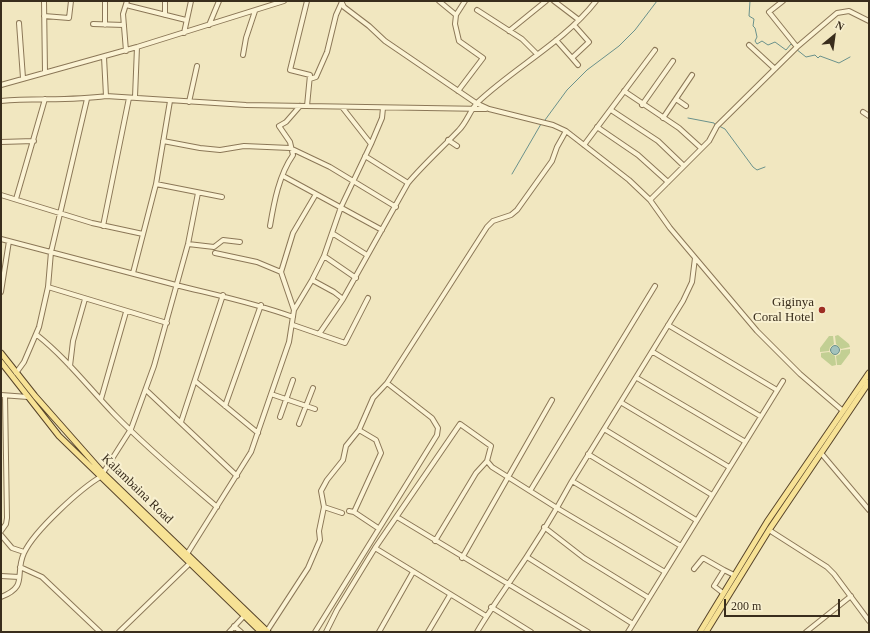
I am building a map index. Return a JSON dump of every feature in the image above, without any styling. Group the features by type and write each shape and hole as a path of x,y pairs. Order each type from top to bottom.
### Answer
{"main road":[{"name":"Kalambaina Road","path":"1,352 16,373 102,475 189,564 261,632"},
{"name":"Kalambaina Road","path":"1,362 59,436 187,554 267,632"},
{"path":"700,632 723,592 811,456 869,373"},
{"path":"706,632 769,530 869,382"}],"street":[{"path":"44,1 44,72"},
{"path":"44,16 69,18 71,1"},
{"path":"105,1 105,25"},
{"path":"165,1 165,15"},
{"path":"184,33 191,1"},
{"path":"209,25 219,1"},
{"path":"1,84 137,48 284,1"},
{"path":"308,1 290,70 310,75 308,106"},
{"path":"439,1 456,15"},
{"path":"458,91 483,58 459,41 455,24 456,15 465,1"},
{"path":"509,31 546,1"},
{"path":"554,1 579,20"},
{"path":"319,334 343,300 408,183 421,166 462,126 476,103 574,25 596,1"},
{"path":"783,1 769,12 798,47"},
{"path":"310,79 316,77 327,52 336,15 341,2 385,41 476,103 489,108 553,125 566,131 629,180 650,200 670,228 757,331 800,374 843,411"},
{"path":"126,51 123,11 127,3 186,20"},
{"path":"477,10 522,39 537,54"},
{"path":"243,55 246,38 255,11"},
{"path":"650,200 709,140 717,126 798,47 840,12 849,11 869,20"},
{"path":"19,23 23,78"},
{"path":"93,24 124,25"},
{"path":"572,58 590,42 574,25"},
{"path":"556,40 578,64"},
{"path":"749,45 775,69"},
{"path":"135,97 137,48"},
{"path":"584,145 656,50"},
{"path":"104,57 106,96"},
{"path":"642,105 673,62"},
{"path":"189,102 197,66"},
{"path":"663,118 692,74"},
{"path":"624,91 642,105 679,128 701,148"},
{"path":"1,101 87,99 106,96 189,102 300,106 489,108"},
{"path":"103,226 129,98"},
{"path":"16,199 45,99"},
{"path":"16,373 24,362 36,336 48,287 51,252 87,99"},
{"path":"676,99 686,106"},
{"path":"133,273 156,184 170,101"},
{"path":"270,226 275,195 288,162 293,155 290,142 279,126 286,122 300,106"},
{"path":"342,107 371,144"},
{"path":"187,554 251,452 289,342 293,325 294,310 324,256 341,207 382,118 383,108"},
{"path":"611,110 658,141 684,166"},
{"path":"863,112 869,116"},
{"path":"597,127 638,155 668,182"},
{"path":"267,632 308,568 320,540 319,531 324,507 321,491 325,483 343,460 346,446 359,430 373,398 387,383 488,227 494,221 507,217 518,210 552,161 557,147 566,131"},
{"path":"163,140 220,150 244,146 291,148 330,167 396,207"},
{"path":"448,140 457,146"},
{"path":"1,142 34,141"},
{"path":"365,156 408,183"},
{"path":"283,176 382,230"},
{"path":"156,184 222,197"},
{"path":"1,597 14,592 18,586 20,567 24,552 37,534 56,513 102,475 130,429 146,390 178,285 198,193"},
{"path":"294,310 281,272 293,233 316,194"},
{"path":"1,195 103,226 143,234"},
{"path":"332,234 367,256"},
{"path":"1,239 261,305 293,317"},
{"path":"188,244 214,248 223,240 240,242"},
{"path":"1,292 9,241"},
{"path":"215,253 257,262 281,272"},
{"path":"324,256 356,278"},
{"path":"477,632 557,508 588,454 622,403 683,301 692,282 695,258"},
{"path":"312,280 334,292 343,300"},
{"path":"530,491 655,286"},
{"path":"48,287 126,312 167,323"},
{"path":"181,422 222,295"},
{"path":"293,325 345,343 368,298"},
{"path":"70,366 73,341 85,299"},
{"path":"225,406 261,305"},
{"path":"101,399 126,312"},
{"path":"668,325 776,390"},
{"path":"36,336 56,351 130,429 171,468 217,507"},
{"path":"652,352 760,416"},
{"path":"637,378 744,441"},
{"path":"280,417 293,380"},
{"path":"195,381 258,433"},
{"path":"628,632 744,441 783,381"},
{"path":"315,632 437,435 438,428 432,418 387,383"},
{"path":"299,424 313,388"},
{"path":"146,390 237,476"},
{"path":"271,394 315,409"},
{"path":"1,531 6,524 7,518 6,435 3,396 28,397"},
{"path":"462,558 552,400"},
{"path":"622,403 729,467"},
{"path":"326,632 337,610 375,548 460,424 491,446 487,461 476,473 435,541"},
{"path":"604,429 712,495"},
{"path":"359,430 376,440 381,453 352,512 378,528"},
{"path":"1,435 6,435"},
{"path":"821,453 869,510"},
{"path":"588,454 696,520"},
{"path":"487,461 492,467 557,508 665,572"},
{"path":"572,481 681,546"},
{"path":"324,507 342,513"},
{"path":"397,517 462,558 509,584 588,632"},
{"path":"544,527 584,558 649,598"},
{"path":"769,530 827,567 869,621"},
{"path":"1,535 12,548 24,552"},
{"path":"375,548 486,616"},
{"path":"526,557 633,624"},
{"path":"694,569 702,558 734,575"},
{"path":"119,632 189,564"},
{"path":"20,567 42,577 100,632"},
{"path":"723,592 714,586 724,570"},
{"path":"379,632 413,572"},
{"path":"1,576 19,577"},
{"path":"428,632 450,595"},
{"path":"806,632 851,596"},
{"path":"492,607 531,632"},
{"path":"229,632 244,616"},
{"path":"234,626 241,632"}],"green space":[{"path":"838,335 849,344 850,347 841,349 836,344 835,336"},
{"path":"829,336 833,336 834,344 830,347 829,351 820,352 820,348"},
{"path":"850,349 850,353 841,365 837,365 836,356 840,354 841,350"},
{"path":"829,352 835,356 836,365 832,366 821,357 821,353"}],"water":[{"path":"833,346 837,346 839,350 837,354 833,354 831,352 831,348"}],"waterway":[{"path":"545,120 567,90 587,70 619,46 635,30 657,1"},
{"path":"750,1 749,16 754,19 753,26 755,28 757,37 755,41 757,44 762,41 768,45 775,42 786,50 791,44 794,47"},
{"path":"796,49 806,57 815,55 818,58 820,56 839,63 850,57"},
{"path":"688,118 714,123 716,126"},
{"path":"512,174 541,124"},
{"path":"719,126 725,129 753,167 757,170 765,167"}],"place":[{"name":"Giginya Coral Hotel","path":"822,310"}]}
